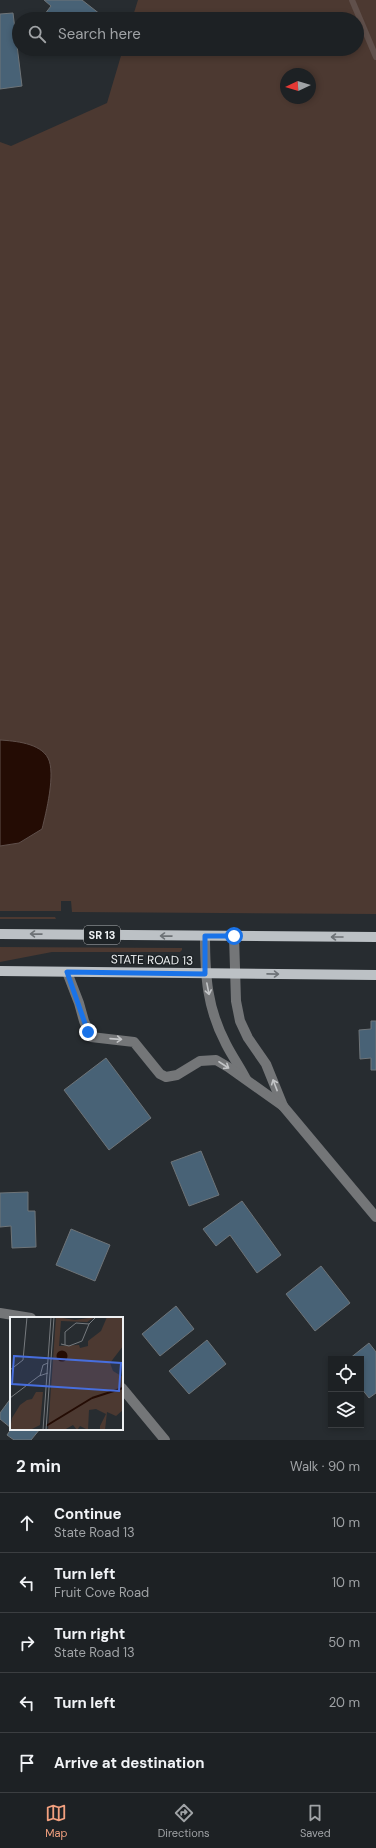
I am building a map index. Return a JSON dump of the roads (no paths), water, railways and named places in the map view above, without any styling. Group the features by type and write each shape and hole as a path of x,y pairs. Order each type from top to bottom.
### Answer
{"main road":[{"name":"STATE ROAD 13","path":"0,934 376,937"},
{"name":"STATE ROAD 13","path":"0,971 376,975"}],"street":[{"path":"205,936 205,974 215,1019 226,1045 247,1082"},
{"path":"234,936 234,974 236,1001 240,1021 248,1038 266,1064 283,1106"},
{"path":"67,972 79,1002 84,1021 92,1037 134,1042 160,1074 166,1077 177,1076 200,1061 216,1060 283,1106 376,1217"},
{"path":"0,1313 25,1317"},
{"path":"123,1389 165,1440"}],"waterway":[{"path":"352,0 357,12"},
{"path":"364,28 376,57"}]}
